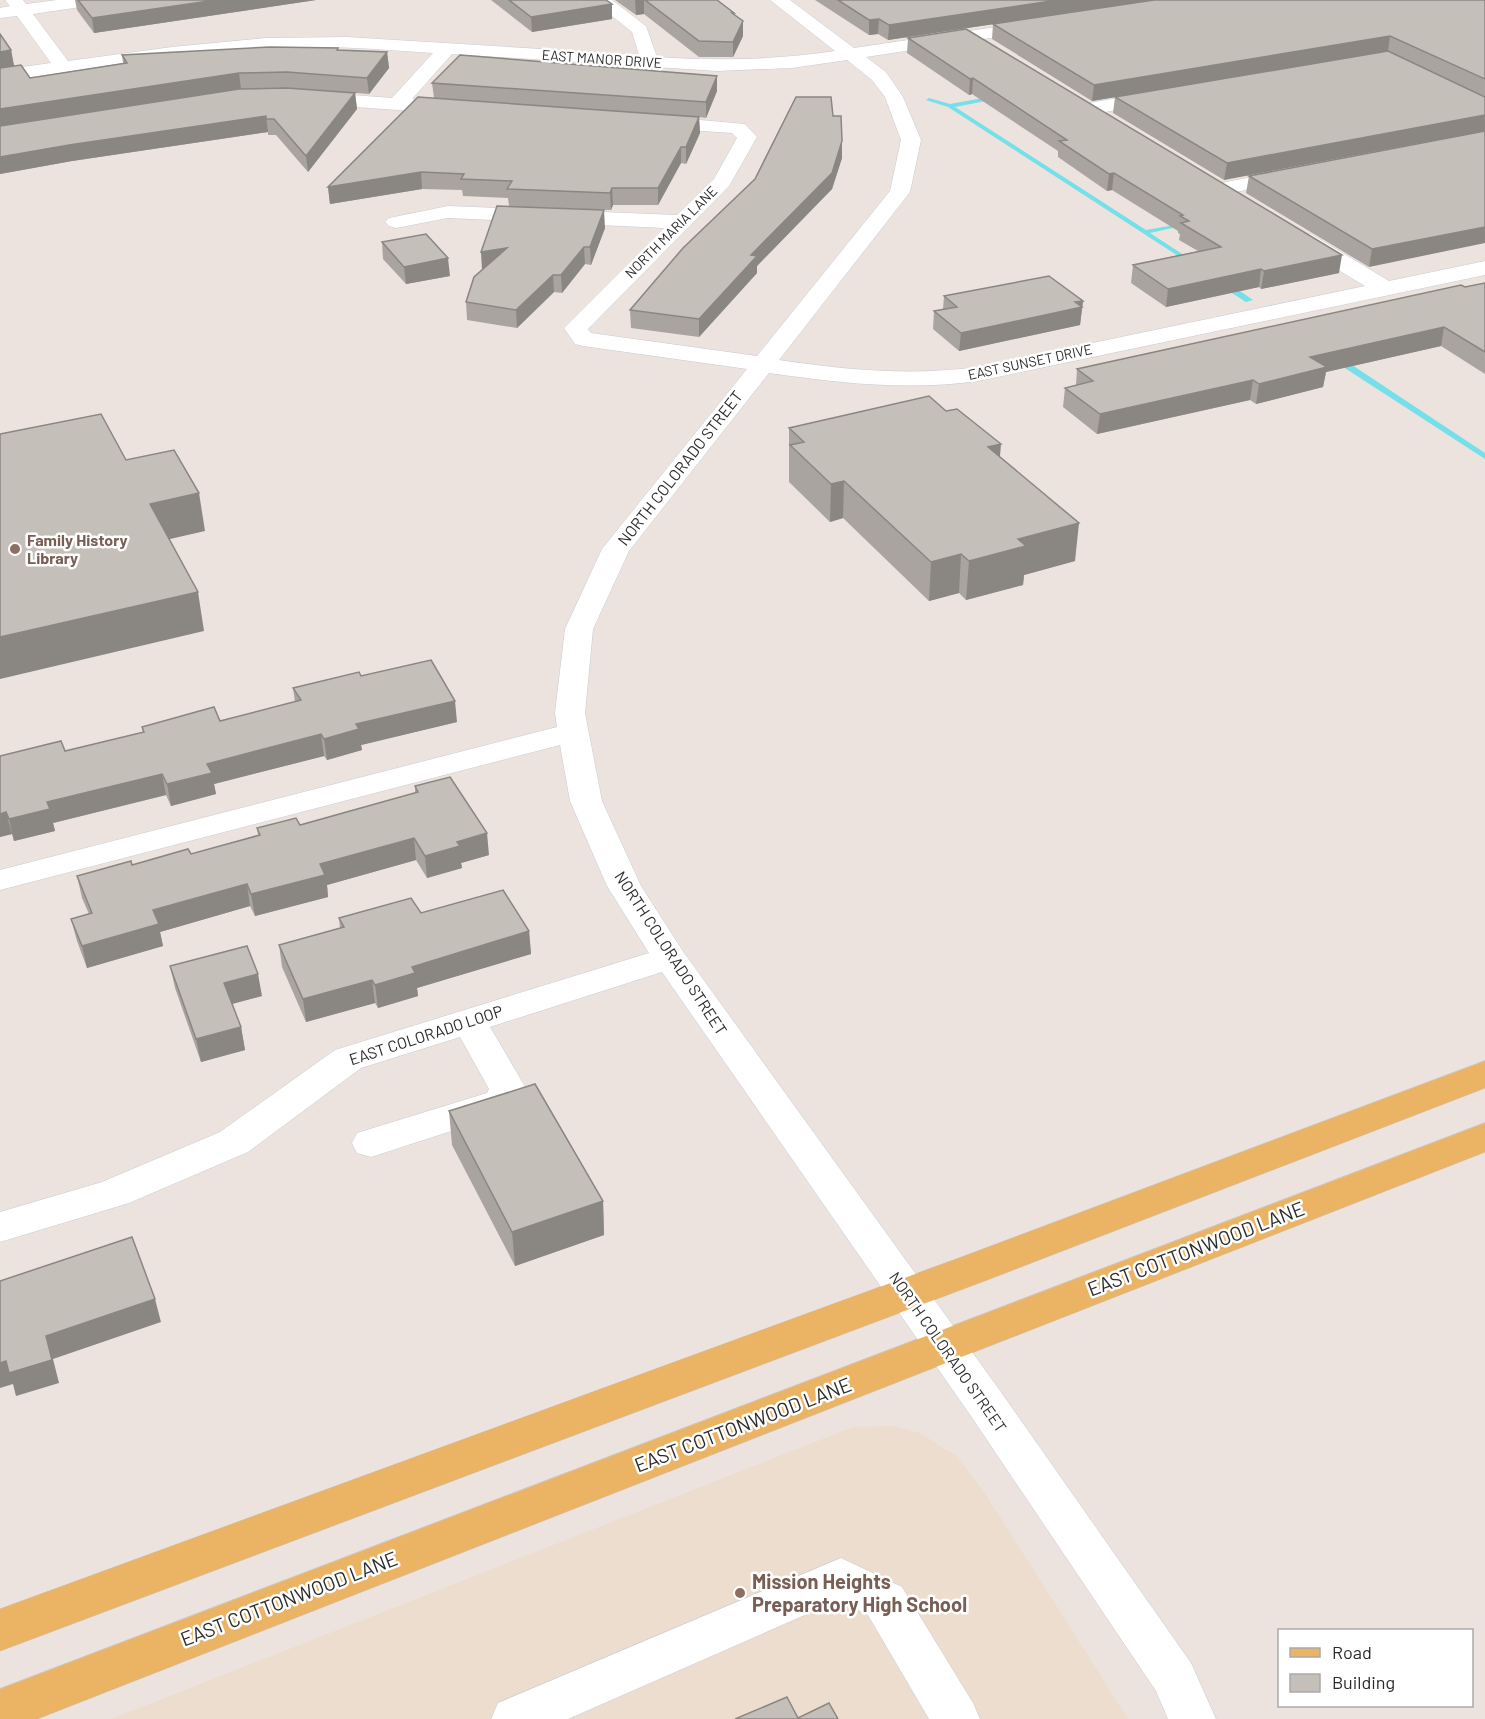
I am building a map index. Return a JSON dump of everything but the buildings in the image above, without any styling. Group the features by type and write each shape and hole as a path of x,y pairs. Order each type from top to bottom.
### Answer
{"main road":[{"path":"0,1630 974,1269 1485,1074"},
{"name":"EAST COTTONWOOD LANE","path":"0,1711 1485,1137"}],"street":[{"path":"0,13 18,5 94,0"},
{"path":"601,0 640,30 650,63"},
{"name":"NORTH COLORADO STREET","path":"779,0 879,76 894,98 911,140 900,192 616,549 579,629 570,713 586,801 624,885 670,957 905,1293 946,1347 1174,1678 1192,1719"},
{"path":"18,5 63,67"},
{"name":"EAST MANOR DRIVE","path":"0,76 172,52 266,43 347,42 717,66 792,63 1050,24"},
{"path":"969,36 994,51"},
{"path":"397,104 447,49"},
{"path":"1089,109 1175,95"},
{"path":"289,96 479,110"},
{"path":"1070,98 1109,122"},
{"name":"NORTH MARIA LANE","path":"576,328 722,182 747,136 738,128 632,120"},
{"path":"1221,189 1316,171"},
{"path":"1201,177 1241,201"},
{"path":"396,222 448,212 682,222"},
{"path":"1290,232 1384,288"},
{"name":"EAST SUNSET DRIVE","path":"576,328 583,339 762,364 836,377 881,381 923,381 953,378 1485,268"},
{"path":"0,880 574,732"},
{"name":"EAST COLORADO LOOP","path":"0,1227 115,1192 234,1142 348,1059 670,957"},
{"path":"371,1143 500,1102 508,1090 469,1021"},
{"path":"515,1719 841,1578 885,1602 956,1719"}],"shaded area":[{"name":"Mission Heights Preparatory High School","path":"893,1426 920,1433 956,1456 983,1490 1128,1719 111,1719 853,1427"}],"waterway":[{"path":"950,106 994,98"},
{"path":"929,100 950,106"},
{"path":"950,106 1144,232"},
{"path":"1144,232 1184,224"},
{"path":"1144,232 1191,262"},
{"path":"1224,284 1249,300"},
{"path":"1337,359 1485,457"}],"place":[{"name":"Family History Library","path":"15,549"},
{"name":"Mission Heights Preparatory High School","path":"740,1593"}]}
